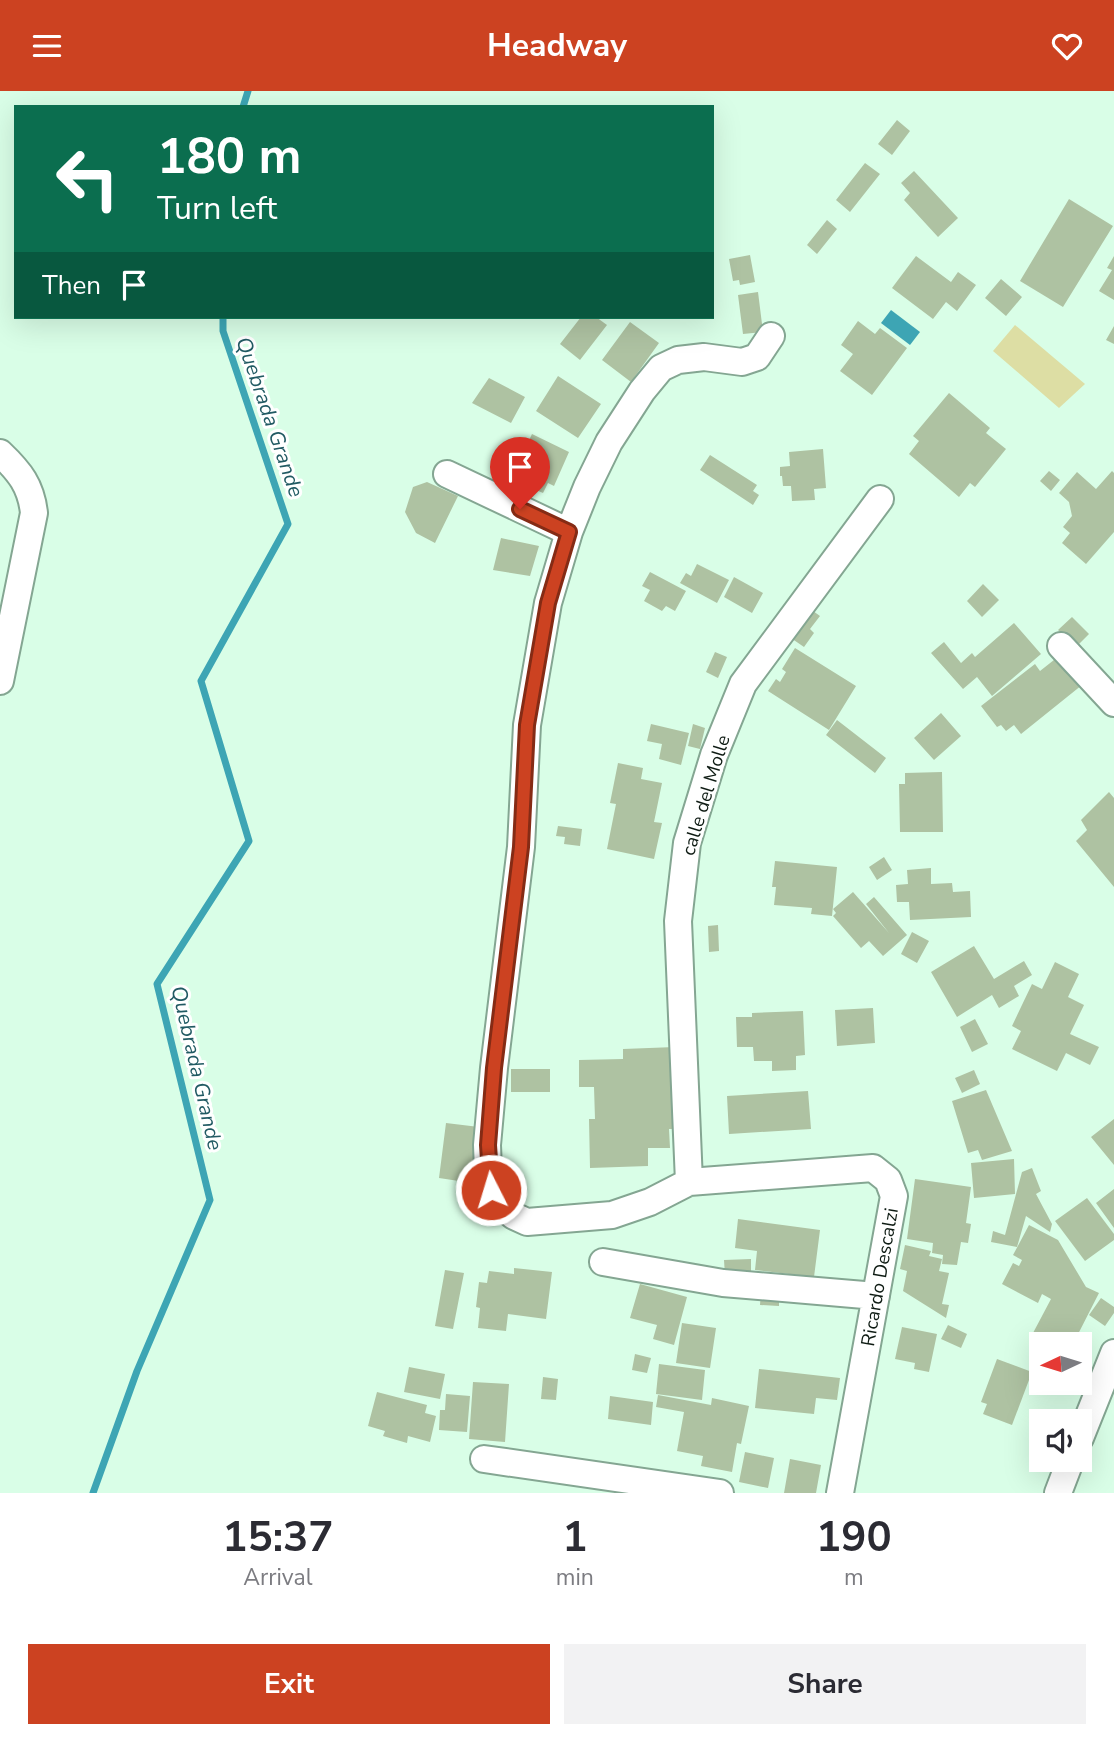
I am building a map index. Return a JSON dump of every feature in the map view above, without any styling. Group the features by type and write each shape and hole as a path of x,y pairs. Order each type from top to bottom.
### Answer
{"street":[{"path":"689,1182 650,1202 612,1215 527,1222 500,1205 491,1190 488,1145 494,1068 521,847 527,725 548,603 569,532 609,442 642,391 661,368 678,359 704,356 742,362 757,357 771,336"},
{"path":"0,453 17,469 32,495 34,513 0,681"},
{"path":"447,474 569,532"},
{"name":"calle del Molle","path":"689,1182 678,921 687,843 714,755 743,684 880,499"},
{"path":"1061,646 1114,703"},
{"name":"Ricardo Descalzi","path":"689,1182 873,1168 888,1180 894,1196 840,1493"},
{"path":"603,1262 723,1283 876,1296"},
{"path":"1092,1409 1114,1353"},
{"path":"484,1459 719,1493"},
{"path":"1058,1493 1066,1472"}],"green space":[{"path":"1015,325 1085,384 1059,408 993,351"}],"water":[{"path":"891,310 920,332 910,345 881,323"}],"building":[{"path":"897,120 910,131 892,155 878,144"},
{"path":"865,163 880,174 850,212 836,200"},
{"path":"914,171 958,218 938,237 904,200 910,193 901,183"},
{"path":"1069,199 1113,226 1063,307 1020,281"},
{"path":"827,220 837,229 817,254 807,245"},
{"path":"750,255 755,282 740,285 739,280 733,281 729,259"},
{"path":"916,256 951,282 958,272 976,285 957,311 946,302 933,319 892,288"},
{"path":"1114,256 1114,300 1099,291 1112,270 1107,268"},
{"path":"1001,279 1022,297 1006,316 985,298"},
{"path":"758,292 763,332 743,334 738,295"},
{"path":"579,319 599,319 607,325 580,360 560,344"},
{"path":"858,321 875,334 880,328 907,348 872,395 840,371 853,354 841,345"},
{"path":"630,322 659,343 631,382 602,360"},
{"path":"1114,326 1114,344 1106,340"},
{"path":"558,376 601,404 578,438 536,411"},
{"path":"489,378 525,397 511,423 472,403"},
{"path":"949,393 990,428 986,433 1006,449 975,487 970,483 959,497 909,454 919,441 913,436"},
{"path":"532,434 569,452 554,486 548,483 543,493 511,479"},
{"path":"823,449 826,488 814,489 815,500 792,501 791,486 783,486 780,467 790,466 789,452"},
{"path":"710,455 757,485 753,491 759,495 753,505 700,470"},
{"path":"1049,471 1060,480 1051,491 1040,481"},
{"path":"1112,471 1114,532 1086,564 1062,543 1070,533 1063,527 1072,516 1069,502 1059,493 1077,472 1096,489"},
{"path":"427,482 458,496 435,543 416,533 405,512 413,487"},
{"path":"501,538 539,546 530,576 493,570"},
{"path":"697,564 729,580 717,603 680,583 686,573 691,576"},
{"path":"650,572 686,591 675,611 666,606 662,611 644,601 650,590 642,586"},
{"path":"734,577 763,593 752,613 724,597"},
{"path":"983,584 999,600 982,617 967,601"},
{"path":"806,606 820,616 810,629 814,633 804,647 788,636"},
{"path":"1072,617 1089,634 1076,647 1058,630"},
{"path":"1014,623 1041,654 992,696 977,677 963,689 931,653 944,642 961,663 972,653 975,657"},
{"path":"795,648 856,686 829,730 768,691 776,679 780,682 786,672 782,669"},
{"path":"715,652 727,657 718,678 706,672"},
{"path":"1059,656 1082,685 1021,734 1014,725 1006,731 1001,725 997,727 981,706 1035,664 1040,671"},
{"path":"941,713 961,736 934,760 914,738"},
{"path":"837,720 886,758 875,773 826,735"},
{"path":"651,724 689,733 681,765 659,759 662,744 647,741"},
{"path":"693,724 705,728 700,749 688,746"},
{"path":"618,763 643,768 641,779 662,783 654,822 662,823 654,859 607,849 616,804 610,803"},
{"path":"942,772 943,832 900,832 899,784 905,784 905,773"},
{"path":"1109,792 1114,798 1114,887 1076,841 1087,830 1081,820"},
{"path":"558,826 582,829 580,846 564,844 565,837 556,836"},
{"path":"884,857 892,870 877,880 869,867"},
{"path":"775,861 837,867 832,916 811,914 812,908 774,905 776,887 772,887"},
{"path":"931,868 931,884 952,883 953,892 970,891 971,917 910,920 909,902 897,902 896,885 908,884 907,870"},
{"path":"853,892 889,933 866,904 874,897 907,935 883,956 869,941 861,948 833,916 836,913 833,909"},
{"path":"718,925 719,951 709,952 708,926"},
{"path":"912,932 929,941 917,963 901,954"},
{"path":"974,946 994,979 1024,961 1032,975 1014,986 1019,996 999,1008 992,995 957,1017 931,972"},
{"path":"1055,962 1079,974 1068,997 1084,1005 1070,1034 1099,1047 1090,1065 1066,1053 1057,1071 1012,1049 1021,1031 1012,1026 1032,984 1042,989"},
{"path":"873,1008 875,1043 837,1046 835,1010"},
{"path":"803,1011 805,1055 796,1056 796,1070 772,1071 772,1061 754,1061 753,1047 737,1047 736,1017 752,1017 752,1013"},
{"path":"975,1019 988,1044 972,1052 960,1027"},
{"path":"675,1047 678,1129 669,1129 670,1148 648,1148 648,1166 590,1168 589,1119 595,1119 594,1087 579,1087 579,1060 623,1059 623,1049"},
{"path":"511,1069 550,1069 550,1092 511,1092"},
{"path":"974,1070 980,1084 962,1093 955,1078"},
{"path":"986,1090 1012,1151 982,1160 978,1150 968,1153 952,1101"},
{"path":"808,1091 811,1129 729,1134 727,1096"},
{"path":"1114,1119 1114,1165 1091,1137"},
{"path":"446,1123 479,1127 472,1183 439,1178"},
{"path":"1014,1159 1015,1194 974,1198 971,1163"},
{"path":"1032,1168 1041,1191 1036,1194 1052,1224 1050,1232 1026,1216 1017,1247 991,1242 993,1231 1005,1235 1022,1172"},
{"path":"915,1179 971,1187 966,1223 971,1224 968,1243 961,1242 957,1265 942,1264 943,1255 932,1253 933,1243 907,1239"},
{"path":"1114,1189 1114,1228 1096,1203"},
{"path":"1087,1198 1114,1234 1114,1240 1085,1261 1055,1221"},
{"path":"738,1219 820,1230 814,1277 755,1270 757,1251 735,1248"},
{"path":"1029,1225 1058,1240 1086,1287 1099,1293 1079,1332 1034,1332 1051,1299 1042,1294 1038,1303 1002,1284 1013,1263 1019,1266 1022,1260 1013,1255"},
{"path":"905,1245 931,1251 929,1256 942,1259 939,1271 949,1273 942,1304 949,1305 946,1318 903,1291 907,1271 900,1269"},
{"path":"751,1259 751,1275 725,1276 724,1260"},
{"path":"514,1268 552,1272 546,1319 508,1314 506,1331 478,1328 480,1308 476,1307 479,1282 487,1283 489,1271 514,1274"},
{"path":"445,1270 464,1273 453,1329 435,1326"},
{"path":"640,1284 687,1297 674,1345 653,1339 657,1325 630,1318"},
{"path":"761,1291 779,1292 779,1306 760,1305"},
{"path":"1101,1298 1114,1307 1114,1313 1105,1326 1089,1315"},
{"path":"682,1323 716,1328 710,1368 676,1363"},
{"path":"948,1325 967,1334 961,1348 941,1339"},
{"path":"902,1327 937,1334 929,1372 914,1369 915,1363 895,1359"},
{"path":"635,1354 651,1358 647,1373 632,1370"},
{"path":"997,1359 1029,1371 1029,1380 1012,1425 983,1414 987,1404 981,1402"},
{"path":"659,1364 705,1370 702,1400 656,1394"},
{"path":"409,1367 445,1374 440,1399 404,1392"},
{"path":"759,1369 840,1378 837,1400 816,1398 814,1414 755,1408"},
{"path":"543,1377 558,1379 556,1400 541,1399"},
{"path":"473,1382 509,1384 505,1442 469,1439"},
{"path":"377,1392 427,1405 425,1413 436,1416 430,1442 408,1436 407,1443 383,1436 385,1431 368,1426"},
{"path":"446,1394 470,1396 467,1432 439,1430 440,1410 445,1410"},
{"path":"658,1395 711,1405 712,1398 749,1406 741,1444 737,1443 732,1472 701,1466 703,1456 677,1451 684,1412 656,1407"},
{"path":"610,1396 653,1402 651,1425 608,1419"},
{"path":"745,1452 774,1458 768,1488 739,1482"},
{"path":"790,1459 821,1465 816,1493 784,1493"}],"waterway":[{"name":"Quebrada Grande","path":"244,105 248,91"},
{"name":"Quebrada Grande","path":"93,1493 137,1371 210,1200 157,984 249,841 201,681 288,524 223,331 223,319"}],"route":[{"path":"491,1190 488,1145 494,1068 521,847 527,725 548,603 569,532 520,509"}]}
